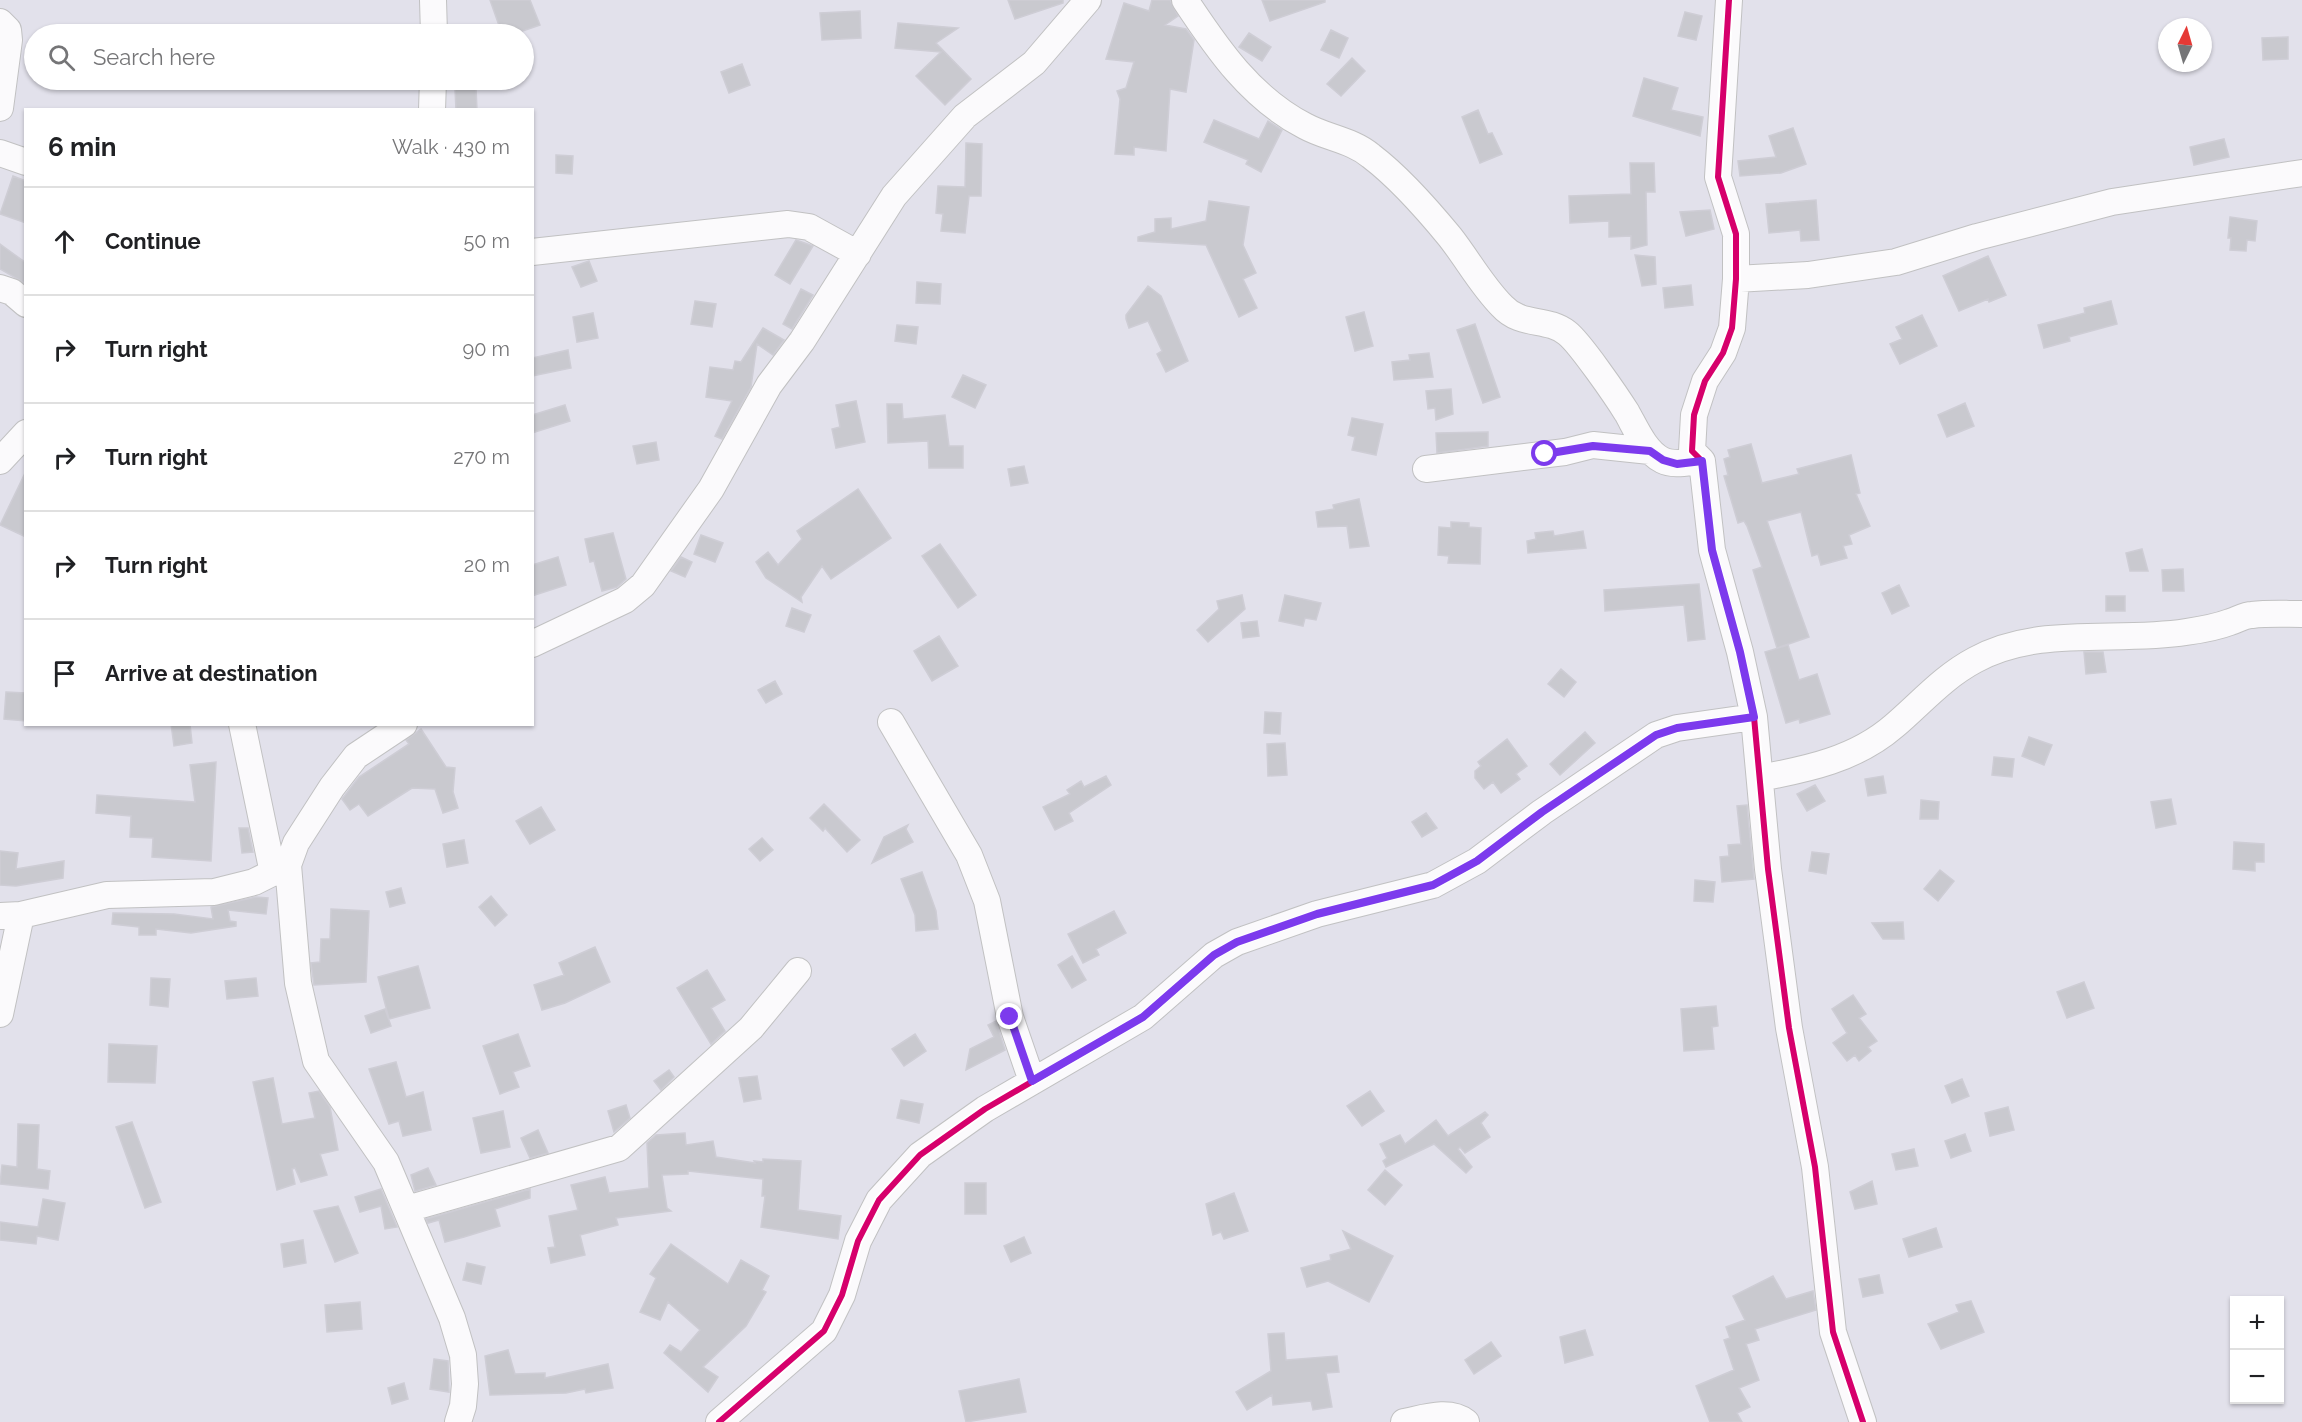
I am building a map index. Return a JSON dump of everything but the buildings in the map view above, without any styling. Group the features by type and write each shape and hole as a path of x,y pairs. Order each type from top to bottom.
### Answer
{"street":[{"path":"433,0 434,24"},
{"path":"534,643 625,600 643,585 711,489 770,384 802,341 894,195 965,116 1034,63 1088,0"},
{"path":"1185,0 1234,70 1260,95 1305,126 1342,139 1371,155 1449,236 1502,307 1519,320 1552,325 1568,333 1624,409 1650,451 1663,460 1677,464 1702,461"},
{"path":"1728,0 1718,177 1736,234 1736,279 1731,328 1723,352 1705,381 1694,415 1692,451 1702,461 1712,550 1740,652 1754,717 1771,892 1789,1028 1815,1167 1833,1332 1862,1421"},
{"path":"0,22 8,30 9,40 0,108"},
{"path":"432,108 433,90"},
{"path":"0,153 24,161"},
{"path":"1736,279 1808,275 1896,262 1977,237 2112,202 2302,174"},
{"path":"534,252 788,224 809,227 858,254"},
{"path":"0,288 12,292 24,302"},
{"path":"0,461 24,435"},
{"path":"1426,469 1565,452 1593,446 1650,451"},
{"path":"1760,778 1807,769 1849,756 1893,727 1921,698 1944,680 1976,659 2011,645 2060,639 2132,637 2185,632 2229,623 2249,615 2302,614"},
{"path":"719,1422 824,1331 842,1295 858,1241 879,1200 920,1155 1032,1081 1143,1017 1214,955 1237,942 1317,914 1433,885 1477,861 1542,812 1656,735 1677,728 1754,717"},
{"path":"891,722 969,855 987,901 1010,1017 1032,1081"},
{"path":"244,726 280,869 298,983 316,1061 387,1162 452,1318 463,1355 465,1384 463,1406 458,1422"},
{"path":"0,1014 11,916 107,895 214,892 254,882 280,869 332,786 356,756 401,726"},
{"path":"407,1209 619,1148 751,1028 798,971"},
{"path":"1404,1422 1442,1415 1461,1418 1466,1422"}],"cycle path":[{"path":"1729,0 1718,177 1736,234 1736,279 1732,328 1723,353 1705,381 1694,415 1692,451 1702,461 1712,550 1740,652 1754,717 1768,869 1789,1028 1815,1167 1833,1332 1863,1422"},
{"path":"719,1422 824,1331 842,1295 858,1241 879,1200 920,1155 985,1109 1143,1017 1214,955 1237,942 1317,914 1433,885 1477,861 1542,812 1656,735 1677,728 1754,717"}],"route":[{"path":"1010,1017 1032,1081 1143,1017 1174,993 1214,955 1237,942 1317,914 1433,885 1477,861 1542,812 1598,776 1635,747 1656,735 1677,728 1754,717 1740,652 1712,550 1702,461 1677,464 1663,460 1650,451 1593,446 1545,454"}]}
